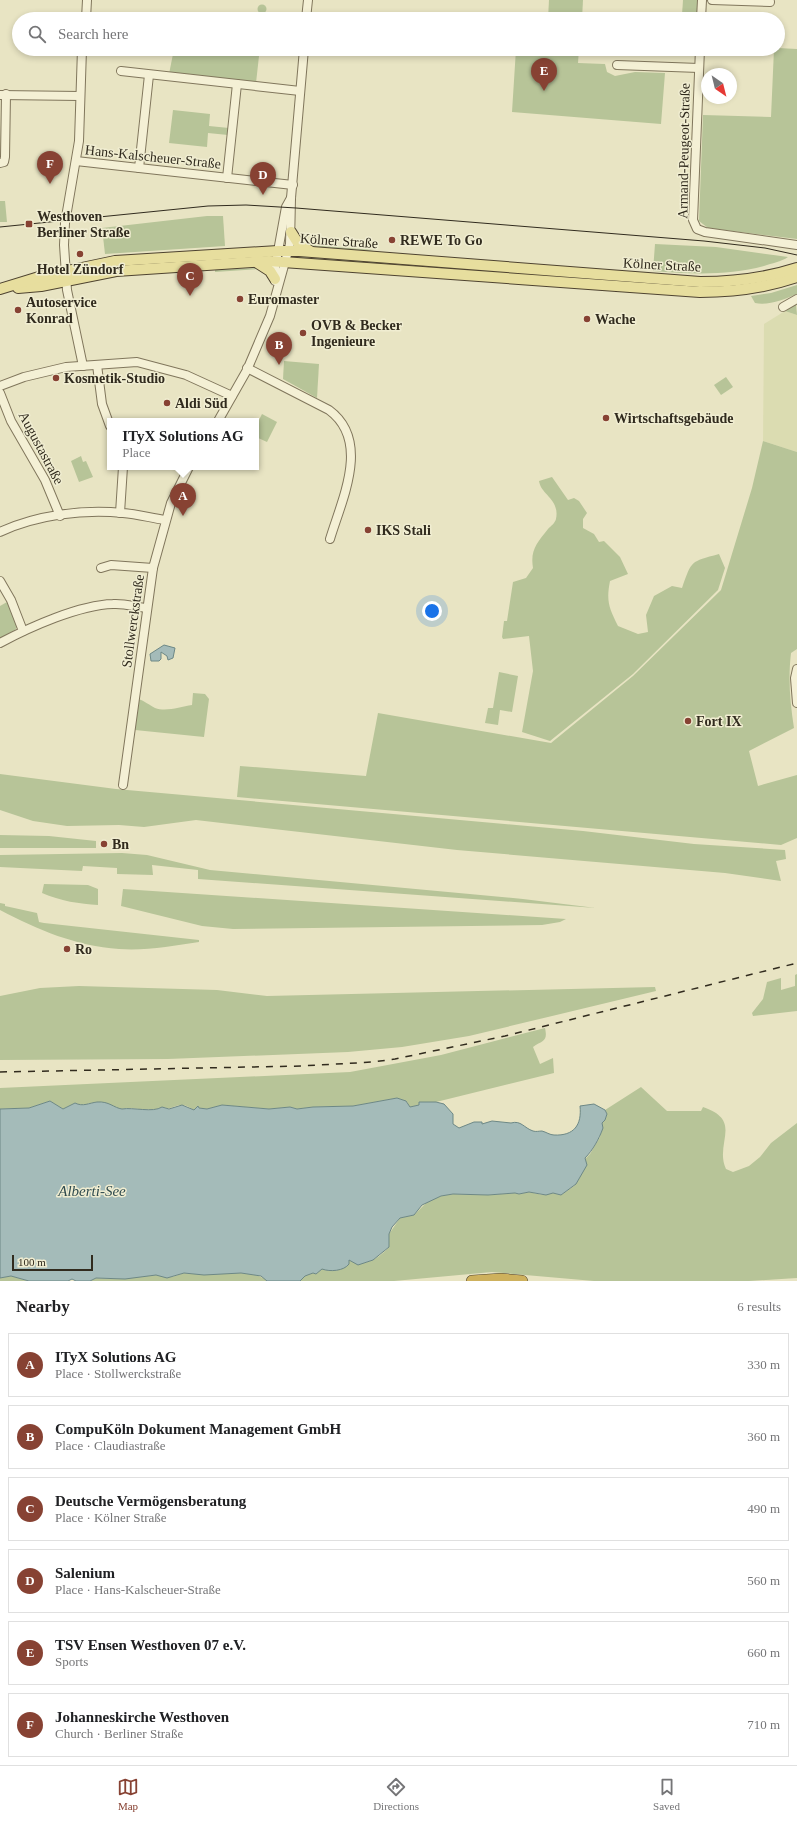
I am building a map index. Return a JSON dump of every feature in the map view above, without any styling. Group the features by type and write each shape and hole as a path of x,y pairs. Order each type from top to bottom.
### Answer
{"highway":[{"path":"472,1281 501,1279 522,1281"}],"main road":[{"path":"291,232 298,243 312,252"},
{"name":"Kölner Straße","path":"65,276 116,271 256,262 282,256 312,252 570,284 700,292 761,288 797,277"},
{"name":"Kölner Straße","path":"0,289 41,286 65,276 115,261 139,259 282,256 700,282 742,280 797,268"},
{"path":"256,262 268,270 275,279"}],"street":[{"path":"86,12 87,0"},
{"path":"307,12 308,0"},
{"path":"701,12 702,0"},
{"path":"712,0 770,2"},
{"path":"82,56 80,126 76,162 65,223 65,276 83,366"},
{"path":"276,294 275,279 291,232 291,198 303,56"},
{"name":"Armand-Peugeot-Straße","path":"700,56 693,220 697,229 705,232 797,245"},
{"name":"Armand-Peugeot-Straße","path":"617,65 699,68"},
{"path":"121,71 300,91"},
{"path":"139,168 149,75"},
{"name":"Hans-Kalscheuer-Straße","path":"227,178 237,84"},
{"path":"0,163 4,162 5,157 3,94 80,96"},
{"name":"Hans-Kalscheuer-Straße","path":"76,162 293,185"},
{"path":"220,418 247,368 270,316 276,294 282,256 286,207 291,198"},
{"path":"783,307 797,300"},
{"path":"0,386 44,372 83,366 137,362 186,375 232,396"},
{"path":"97,365 102,404 107,418"},
{"path":"247,368 329,410 339,418 347,432 351,443 351,464 330,539"},
{"name":"Augustastraße","path":"0,393 11,421 45,480 60,516"},
{"path":"120,513 123,470"},
{"name":"Stollwerckstraße","path":"123,785 146,608 153,568 165,520 171,503 188,470"},
{"path":"0,532 15,525 60,516 89,513 120,513 165,520"},
{"path":"101,568 111,565 153,568"},
{"path":"0,581 11,600 23,631"},
{"path":"0,643 23,631 84,609 113,604 146,608"},
{"path":"797,671 795,688 797,703"}],"green space":[{"path":"549,0 583,0 582,12 548,12"},
{"path":"683,0 698,0 697,12 682,12"},
{"path":"262,4 267,9 265,12 259,12 257,9"},
{"path":"785,48 797,49 797,239 708,228 699,221 703,115 771,117 774,56 785,56"},
{"path":"173,56 259,56 256,83 169,74"},
{"path":"516,56 578,56 578,63 605,64 607,72 615,76 635,72 665,73 661,124 512,112"},
{"path":"173,110 210,114 209,126 229,128 228,135 208,133 207,147 169,143"},
{"path":"0,201 5,201 7,222 0,222"},
{"path":"207,216 223,216 225,246 105,254 102,228"},
{"path":"303,241 311,245 374,250 368,251 309,246"},
{"path":"655,244 716,247 788,257 764,266 723,273 653,271"},
{"path":"299,257 412,264 412,265 299,259"},
{"path":"441,267 573,276 573,280 441,269"},
{"path":"258,269 215,272 215,270"},
{"path":"797,285 797,294 776,302 765,304 755,303 751,296 771,293"},
{"path":"796,304 797,315 785,311"},
{"path":"785,311 797,315 797,452 763,441 764,324"},
{"path":"284,361 319,364 317,398 283,379"},
{"path":"726,377 733,387 721,395 714,385"},
{"path":"262,414 277,422 267,442 259,438 259,420"},
{"path":"763,441 797,452 797,649 791,653 790,672 794,728 749,751 758,786 797,775 797,838 781,845 237,797 240,766 366,776 378,713 551,743 633,676 721,590 752,488"},
{"path":"81,456 83,462 86,461 93,477 79,482 71,461"},
{"path":"552,477 568,500 574,498 579,501 587,513 583,519 583,528 594,534 599,542 604,541 620,557 628,574 610,581 608,599 612,614 618,626 638,634 648,632 646,615 654,596 672,586 682,588 690,567 702,559 719,554 725,568 718,590 633,674 550,741 522,732 533,671 529,636 503,639 502,637 504,621 507,621 513,582 526,578 533,568 532,562 535,547 556,519 556,512 553,502 540,486 539,481"},
{"path":"7,602 17,627 15,630 0,638 0,606"},
{"path":"499,672 518,676 512,712 500,710 498,725 485,723 488,708 493,708"},
{"path":"193,693 205,694 209,699 204,737 135,730 138,699 155,708 168,709 192,705"},
{"path":"0,774 116,789 583,831 694,844 785,850 786,859 776,861 781,881 725,873 457,850 196,820 144,827 119,825 67,826 33,821 0,810"},
{"path":"0,835 49,836 96,841 96,848 0,848"},
{"path":"122,853 147,855 210,870 523,899 596,908 198,879 198,870 152,865 153,875 117,874 117,868 83,866 82,871 0,867 0,855"},
{"path":"44,884 88,885 98,889 98,905 70,902 49,896 42,893"},
{"path":"123,889 566,919 560,922 542,925 233,929 202,926 121,906"},
{"path":"0,903 5,904 5,906 37,913 39,922 44,923 199,940 199,942 159,948 119,949 72,941 29,924 0,910"},
{"path":"797,974 797,1011 753,1016 752,1013 763,999 767,982 781,978 781,990 795,986 795,975"},
{"path":"79,986 217,990 267,996 655,987 656,991 469,1036 402,1047 348,1052 168,1059 0,1060 0,996 40,988"},
{"path":"545,1028 546,1036 544,1040 533,1047 540,1064 553,1058 554,1073 436,1102 419,1103 419,1105 410,1107 407,1102 397,1098 353,1106 297,1109 290,1107 269,1109 222,1105 207,1109 199,1108 198,1106 194,1110 187,1106 181,1105 170,1108 162,1107 158,1109 122,1109 97,1102 83,1105 75,1103 63,1109 50,1101 29,1108 0,1109 0,1088 350,1072 441,1055"},
{"path":"641,1087 667,1111 701,1111 703,1107 715,1113 722,1119 725,1126 723,1159 726,1169 733,1172 749,1166 760,1157 771,1143 797,1123 797,1278 749,1281 594,1281 492,1272 394,1281 300,1281 305,1276 313,1273 316,1274 322,1269 335,1270 349,1260 365,1263 380,1255 389,1247 389,1234 400,1218 414,1215 427,1202 441,1196 453,1194 519,1194 529,1192 543,1195 553,1193 561,1195 574,1186 579,1179 585,1159 590,1154 600,1137 602,1123 607,1114 605,1110"},
{"path":"184,1273 251,1274 267,1281 90,1281 96,1278 114,1279 156,1275 172,1277"},
{"path":"11,1276 29,1281 0,1281 0,1278"}],"water":[{"path":"164,645 175,648 173,658 168,660 167,656 161,652 161,659 159,661 151,661 150,654"},
{"name":"Alberti-See","path":"397,1098 406,1101 410,1107 419,1105 419,1102 436,1102 444,1104 453,1114 453,1124 459,1128 474,1122 482,1122 482,1124 492,1121 514,1122 520,1123 533,1131 542,1131 552,1135 561,1135 572,1131 578,1124 580,1119 580,1106 594,1104 605,1110 607,1114 602,1123 603,1128 598,1140 585,1158 587,1165 576,1184 561,1195 553,1193 546,1195 529,1192 519,1194 453,1194 441,1196 422,1205 414,1215 400,1218 392,1227 389,1234 389,1247 373,1260 358,1265 349,1260 349,1264 344,1268 333,1271 322,1269 316,1274 313,1273 305,1276 300,1281 267,1281 261,1276 241,1273 204,1275 184,1273 167,1278 156,1275 125,1279 96,1278 90,1281 76,1281 72,1279 68,1281 29,1281 11,1276 0,1278 0,1109 29,1108 50,1101 63,1109 75,1103 83,1105 101,1102 122,1109 148,1110 154,1110 162,1107 169,1109 182,1105 194,1110 198,1106 199,1108 207,1109 222,1105 269,1109 290,1107 297,1109 353,1106"}],"tram line":[{"path":"0,227 208,206 246,205 704,241 765,248 797,255"}],"railway":[{"path":"0,1072 301,1066 373,1062 395,1059 505,1036 797,963"}],"place":[{"name":"TSV Ensen Westhoven 07 e.V.","path":"544,91"},
{"name":"Johanneskirche Westhoven","path":"50,184"},
{"name":"Salenium","path":"263,195"},
{"name":"Westhoven Berliner Straße","path":"29,224"},
{"name":"REWE To Go","path":"392,240"},
{"name":"Hotel Zündorf","path":"80,254"},
{"name":"Deutsche Vermögensberatung","path":"190,296"},
{"name":"Euromaster","path":"240,299"},
{"name":"Autoservice Konrad","path":"18,310"},
{"name":"Wache","path":"587,319"},
{"name":"OVB & Becker Ingenieure","path":"303,333"},
{"name":"CompuKöln Dokument Management GmbH","path":"279,365"},
{"name":"Kosmetik-Studio","path":"56,378"},
{"name":"Aldi Süd","path":"167,403"},
{"name":"Wirtschaftsgebäude","path":"606,418"},
{"name":"ITyX Solutions AG","path":"183,516"},
{"name":"IKS Stali","path":"368,530"},
{"name":"Fort IX","path":"688,721"},
{"name":"Bn","path":"104,844"},
{"name":"Ro","path":"67,949"}]}
